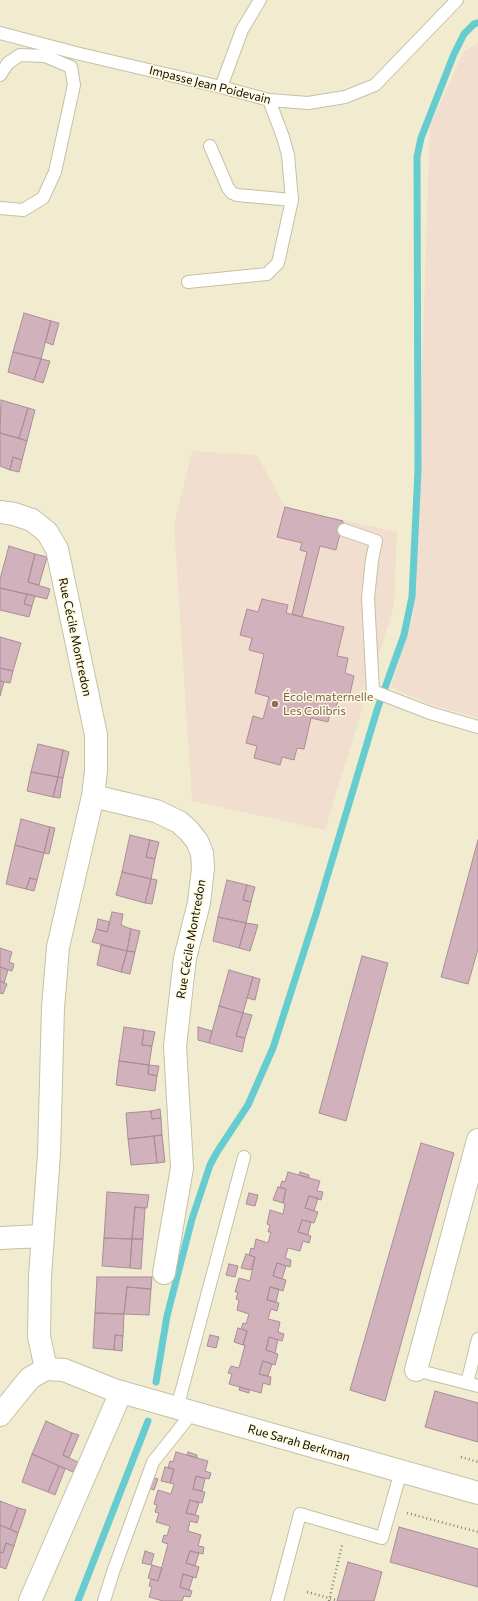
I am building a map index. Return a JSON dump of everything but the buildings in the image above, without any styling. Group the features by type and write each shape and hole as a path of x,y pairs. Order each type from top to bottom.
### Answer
{"street":[{"name":"Rue Cécile Montredon","path":"0,512 14,514 32,520 47,532 58,549 96,735 96,771 93,796 58,947 53,1008 49,1154 42,1236 39,1336 46,1369"},
{"name":"Rue Cécile Montredon","path":"93,796 156,810 179,822 197,841 202,853 203,868 199,903 185,958 175,1046 182,1168 164,1273"},
{"path":"416,1370 472,1182 478,1140"},
{"path":"0,1238 42,1236"},
{"path":"0,1415 30,1378 46,1369"},
{"name":"Rue Sarah Berkman","path":"46,1369 64,1370 121,1392 478,1493"},
{"path":"30,1601 121,1392"}],"lane":[{"path":"221,87 242,30 260,0"},
{"name":"Impasse Jean Poidevain","path":"0,33 269,100 308,103 346,97 375,85 457,0"},
{"path":"0,74 8,63 20,55 45,56 71,67 74,84 55,172 43,198 23,210 0,208"},
{"path":"188,282 267,274 278,263 292,200 288,155 269,100"},
{"path":"210,146 228,188 232,193 237,195 292,200"},
{"path":"344,530 376,541 372,560 368,598 373,691 430,713 478,727"},
{"path":"104,1601 153,1462 185,1411 244,1157"},
{"path":"416,1370 472,1385 478,1339"},
{"path":"277,1601 300,1514 382,1538 401,1471"}],"path":[{"path":"461,1457 478,1462"},
{"path":"390,1508 478,1532"},
{"path":"330,1600 346,1528"},
{"path":"307,1592 330,1600 336,1600"}],"shaded area":[{"path":"478,43 478,718 429,704 391,687 414,613 430,125 464,51"},
{"name":"École maternelle Les Colibris","path":"192,451 257,455 285,507 397,532 394,606 325,830 192,801 174,525"}],"waterway":[{"path":"156,1382 167,1316 192,1219 210,1165 248,1105 273,1048 316,914 377,710 404,635 412,597 418,470 417,157 421,138 454,54 464,34 474,24 478,23"},
{"path":"78,1601 148,1421"}],"place":[{"name":"École maternelle Les Colibris","path":"275,704"}]}
